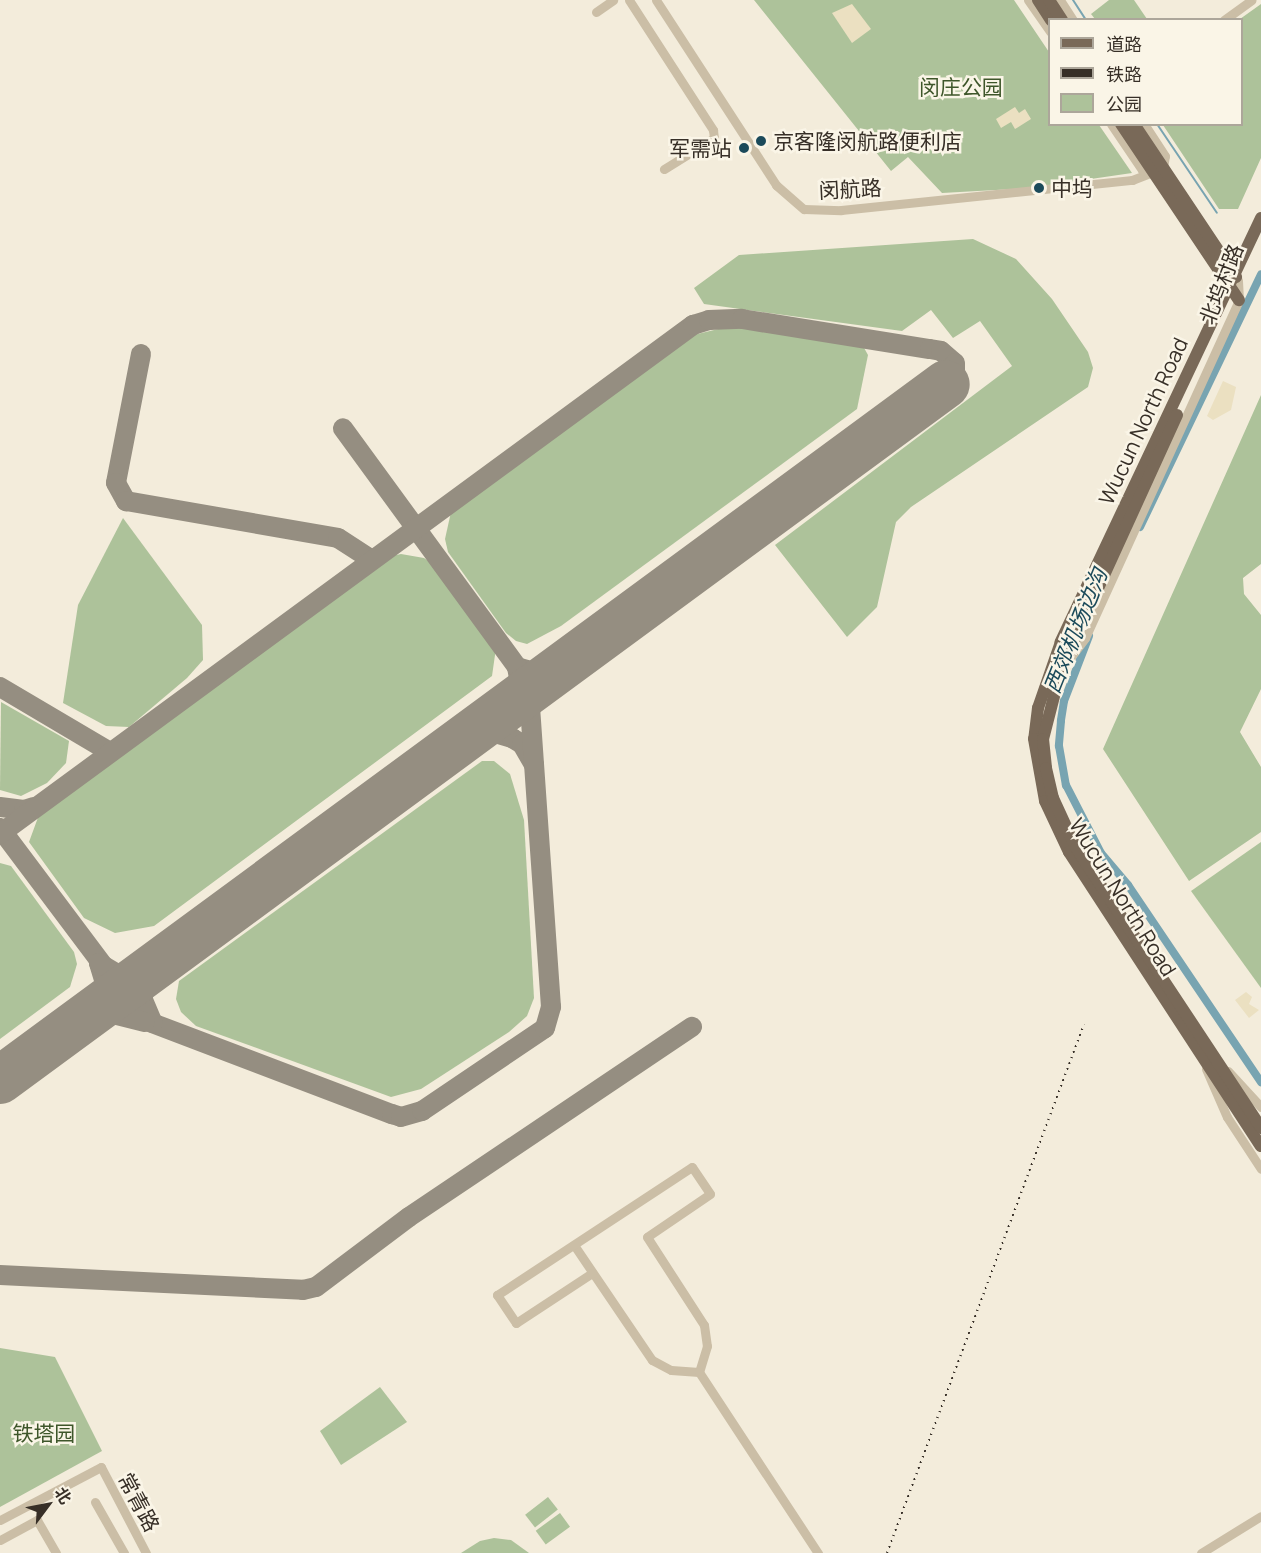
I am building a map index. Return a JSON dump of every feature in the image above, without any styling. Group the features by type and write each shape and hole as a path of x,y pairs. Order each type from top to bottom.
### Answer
{"main road":[{"path":"1038,0 1050,18"},
{"path":"1049,0 1061,18"},
{"path":"1123,126 1158,171 1234,286"},
{"path":"1135,126 1158,171"},
{"name":"北坞村路","path":"1234,286 1261,218"},
{"name":"北坞村路","path":"1234,286 1261,236"},
{"name":"Wucun North Road","path":"1234,286 1061,669 1043,739 1053,798 1076,848 1261,1128"},
{"name":"Wucun North Road","path":"1234,286 1061,642 1038,708 1034,739 1037,771 1056,830 1261,1146"}],"street":[{"path":"596,12 613,0"},
{"path":"629,0 713,130 714,138 664,169"},
{"name":"闵航路","path":"656,0 776,185 804,209 841,210 1118,183 1158,171"},
{"path":"1028,0 1048,29"},
{"path":"1060,0 1072,18"},
{"path":"1227,18 1252,0"},
{"path":"1113,126 1142,170 1158,171 1165,156 1145,126"},
{"path":"1196,1047 1227,1117 1261,1168"},
{"path":"1212,1055 1261,1107"},
{"path":"592,1273 516,1323 497,1294 692,1167 710,1194 647,1237 704,1325 707,1346 699,1372"},
{"path":"574,1245 652,1360 671,1370 699,1372"},
{"path":"699,1372 818,1553"},
{"name":"常青路","path":"0,1520 101,1467 146,1553"},
{"path":"95,1502 124,1553"},
{"path":"1201,1553 1261,1516"},
{"path":"0,1540 37,1520 56,1553"}],"green space":[{"name":"闵庄公园","path":"754,0 1014,0 1048,51 1048,126 1100,126 1132,173 1029,188 942,193 908,157 891,171"},
{"path":"1109,0 1134,0 1146,18 1094,18 1091,14"},
{"path":"1261,4 1261,158 1238,209 1219,209 1164,126 1243,126 1241,18"},
{"path":"973,239 1016,259 1052,299 1088,352 1093,368 1088,387 911,507 896,522 877,607 847,637 775,545 1012,366 980,321 953,338 931,310 902,331 704,304 694,288 739,255"},
{"path":"739,324 863,346 868,355 857,409 561,626 527,644 516,641 506,633 448,552 445,539 451,512 685,337"},
{"path":"1261,395 1261,564 1243,578 1244,594 1261,615 1261,689 1240,732 1261,767 1261,832 1189,881 1103,749"},
{"path":"123,518 202,625 203,660 187,678 129,727 106,726 63,703 78,605"},
{"path":"401,554 424,558 434,565 496,648 492,676 154,926 115,933 84,918 29,842 40,812 150,735 387,557"},
{"path":"1,702 69,741 66,763 47,783 21,796 0,790"},
{"path":"482,761 494,761 510,774 524,820 534,998 527,1016 509,1032 421,1089 391,1097 196,1026 181,1012 176,999 179,981"},
{"path":"1261,842 1261,988 1191,891"},
{"path":"0,863 11,866 74,952 77,964 70,987 0,1039"},
{"name":"铁塔园","path":"0,1348 55,1357 102,1451 0,1507"},
{"path":"380,1387 407,1422 341,1465 320,1431"},
{"path":"548,1497 558,1510 535,1527 525,1515"},
{"path":"560,1513 570,1527 546,1544 536,1531"},
{"path":"494,1538 511,1540 529,1553 461,1553 480,1541"}],"shaded area":[{"path":"852,4 871,29 852,43 832,13"},
{"path":"1015,107 1019,113 1025,109 1031,119 1015,129 1011,122 1001,128 996,119"},
{"path":"1223,381 1236,387 1231,410 1213,420 1207,416"},
{"path":"1246,992 1252,997 1249,1004 1259,1010 1249,1018 1235,1000"}],"waterway":[{"path":"1073,0 1085,18"},
{"path":"1158,126 1217,213"},
{"name":"西郊机场边沟","path":"1140,527 1261,274"},
{"name":"西郊机场边沟","path":"1089,636 1064,701 1059,746 1066,785 1101,853 1128,885 1261,1082"}],"taxiway":[{"path":"0,834 693,325 709,320 742,319 941,351 955,363 955,376 946,384"},
{"path":"141,354 116,483 126,501 338,538 370,559"},
{"path":"0,828 144,1020 392,1114 401,1117 422,1111 545,1028 551,1007 528,682 343,428"},
{"path":"509,706 520,684 517,667 538,673 557,671"},
{"path":"0,687 110,752"},
{"path":"467,737 498,734 512,738 522,744 534,765"},
{"path":"0,807 24,810 34,807"},
{"path":"92,1013 102,999 105,983 99,963 121,976 136,976 153,968 143,988 143,1000 153,1023"},
{"path":"76,1024 109,1013 145,1022"},
{"path":"0,1275 303,1290 316,1287 409,1217 692,1027"}],"runway":[{"path":"0,1080 946,384"}],"railway":[{"path":"887,1553 1084,1024"}],"place":[{"name":"京客隆闵航路便利店","path":"761,141"},
{"name":"军需站","path":"744,148"},
{"name":"中坞","path":"1039,188"}]}
